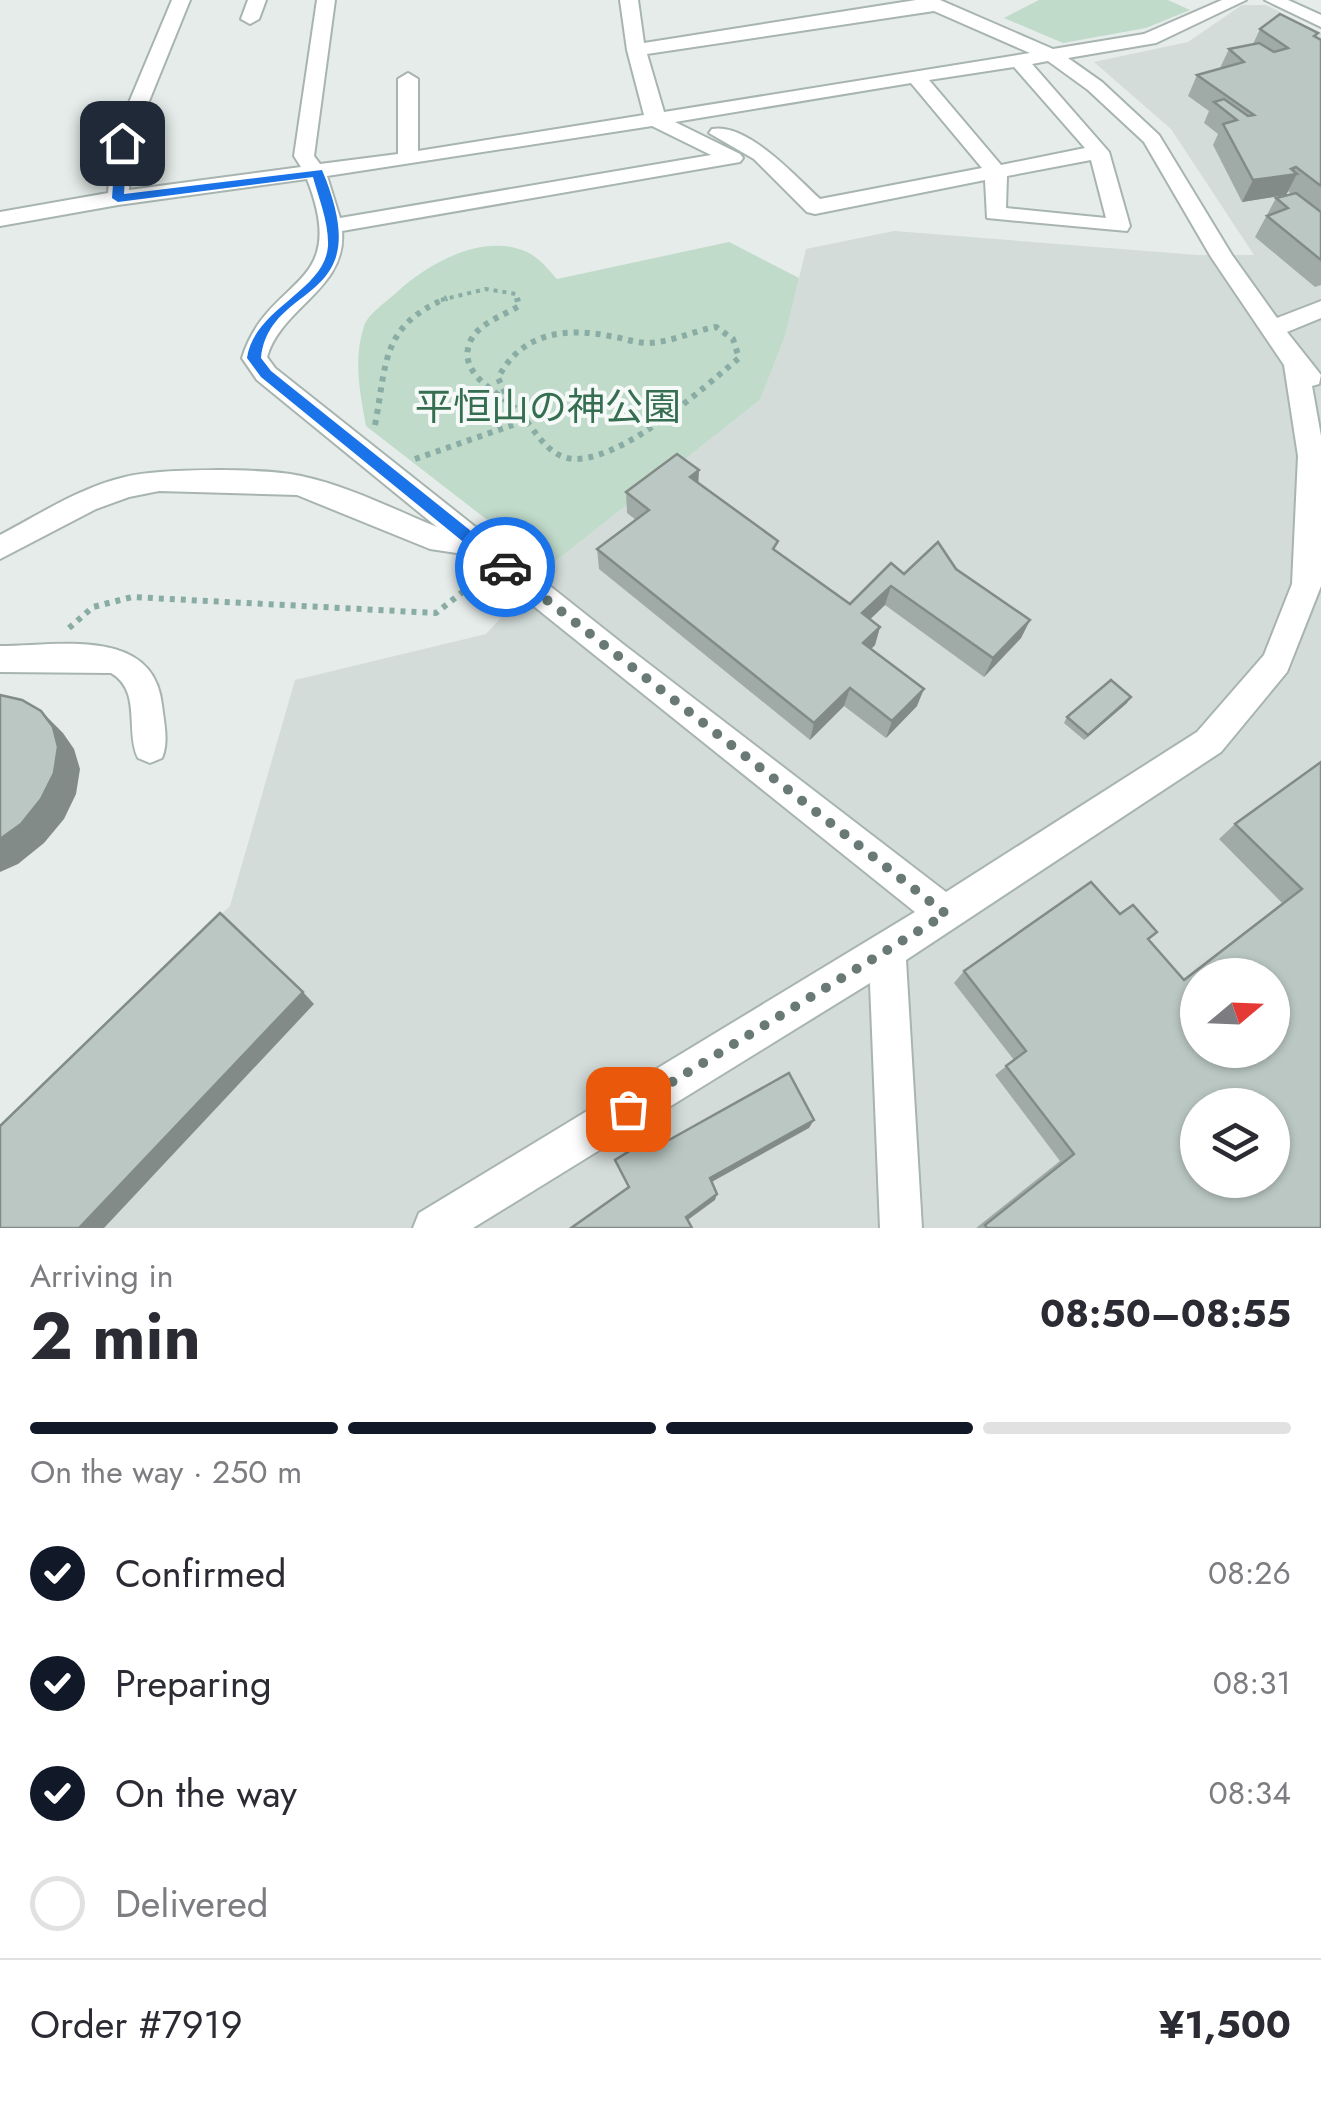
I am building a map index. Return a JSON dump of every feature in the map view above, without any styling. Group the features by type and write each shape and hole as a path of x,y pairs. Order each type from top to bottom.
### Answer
{"street":[{"path":"118,198 122,143 180,0"},
{"path":"250,20 258,0"},
{"path":"326,0 304,156 318,173 332,226 334,252 314,284 280,312 256,340 254,358 266,374 476,544 946,914"},
{"path":"332,226 733,158 656,120 636,50 630,0"},
{"path":"0,219 118,198 318,173 1054,56 1149,39 1237,0"},
{"path":"1274,0 1321,22"},
{"path":"636,50 930,3 1054,56 1095,86 1152,139 1222,257 1296,364 1321,389"},
{"path":"918,78 996,172 995,213 1119,226 1099,152 1020,62"},
{"path":"408,78 408,159"},
{"path":"684,116 761,155 814,207 1099,152"},
{"path":"1272,329 1321,308"},
{"path":"434,1228 887,951 1209,742 1276,663 1307,584 1311,456 1296,364"},
{"path":"0,548 86,502 124,487 159,481 298,485 355,504 440,541 476,544"},
{"path":"0,659 115,660 133,670 145,691 150,748"},
{"path":"887,951 901,1228"}],"path":[{"path":"510,403 500,400 480,382 468,348 474,334 519,306 516,294 506,289 478,290 451,297 421,312 396,334 381,373 376,463 527,420"},
{"path":"716,328 725,330 738,348 739,358 658,421 579,460 550,451 510,403 500,390 498,378 502,368 528,341 544,334 566,330 651,344 716,328"},
{"path":"52,659 78,617 113,599 436,613 500,563"}],"shaded area":[{"path":"1242,5 1266,5 1321,33 1321,1228 0,1228 0,1129 230,906 295,680 486,634 548,567 760,400 785,336 806,249 894,231 1197,255 1254,255 1171,129 1094,62 1188,42"}],"green space":[{"path":"1039,0 1168,0 1190,10 1146,28 1063,43 1004,18"},
{"name":"平恒山の神公園","path":"729,242 799,278 785,336 760,400 548,567 366,426 358,364 364,326 408,282 438,263 471,249 505,246 532,255 557,279"}],"building":[{"path":"1280,14 1318,33 1314,36 1321,40 1321,186 1296,167 1291,169 1297,174 1253,180 1223,124 1237,120 1214,102 1224,99 1248,116 1254,115 1197,75 1244,62 1229,49 1259,43 1274,52 1288,48 1260,29"},
{"path":"1296,193 1321,212 1321,260 1267,216 1288,208 1276,198"},
{"path":"677,454 699,470 690,477 778,541 773,549 850,604 891,563 904,574 938,542 956,569 1030,620 993,658 891,586 862,613 880,627 863,643 924,689 892,721 850,688 814,723 597,549 649,510 626,492"},
{"path":"1111,680 1131,697 1088,735 1067,717"},
{"path":"0,695 22,700 41,711 53,727 58,747 54,773 41,799 21,824 0,839"},
{"path":"1321,762 1321,1228 987,1228 985,1225 1074,1154 1006,1066 1026,1051 964,971 1091,882 1120,914 1133,905 1157,932 1148,939 1180,975 1180,1068 1290,1068 1290,958 1213,958 1302,889 1235,824"},
{"path":"220,913 303,992 79,1228 0,1228 0,1126"},
{"path":"789,1073 814,1120 710,1178 717,1194 686,1217 692,1228 571,1228 629,1187 615,1160 662,1131 669,1140"}],"way so far":[{"path":"505,567 946,914 628,1109"}],"route":[{"path":"122,143 118,198 318,173 332,226 334,252 314,284 280,312 256,340 254,358 266,374 505,567"}]}
